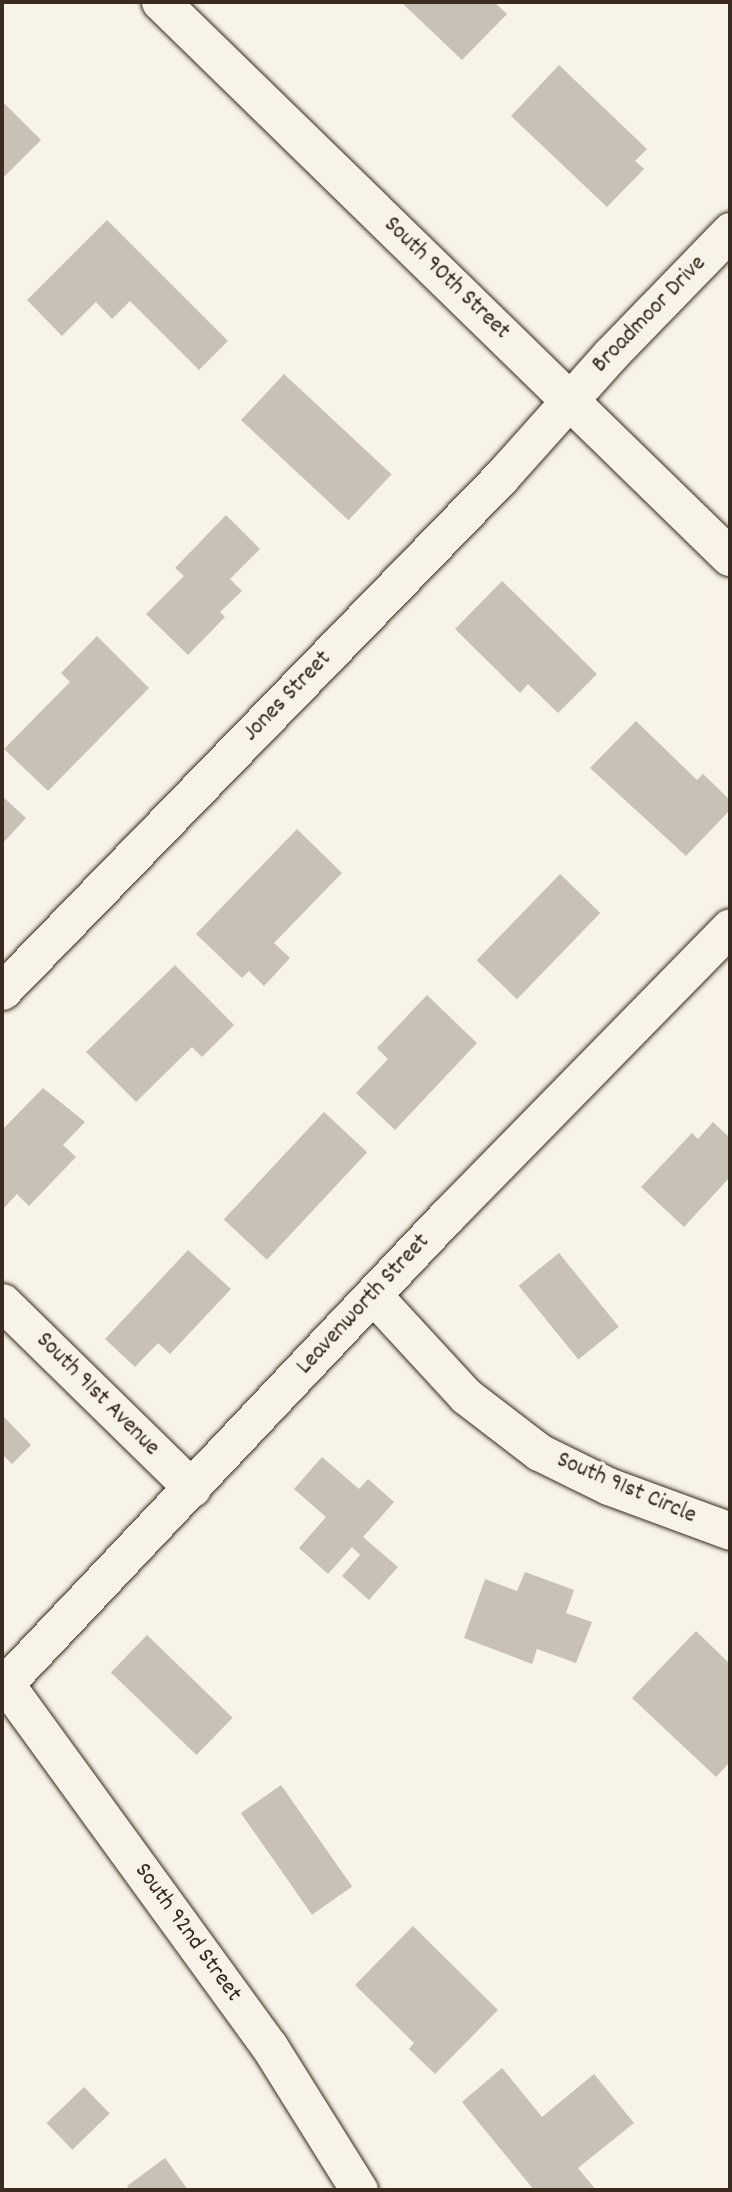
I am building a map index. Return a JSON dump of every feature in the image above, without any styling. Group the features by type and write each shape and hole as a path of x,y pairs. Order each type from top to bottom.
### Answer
{"main road":[{"name":"South 90th Street","path":"161,2 730,557"}],"street":[{"name":"Broadmoor Drive","path":"570,399 730,231"},
{"name":"Jones Street","path":"2,991 502,477 570,399"},
{"name":"Leavenworth Street","path":"4,1685 373,1295 730,927"},
{"name":"South 91st Circle","path":"373,1295 466,1396 539,1451 608,1486 730,1531"},
{"name":"South 91st Avenue","path":"2,1301 192,1488"},
{"name":"South 92nd Street","path":"4,1685 269,2046 359,2190"}],"building":[{"path":"401,2 494,2 507,14 462,60"},
{"path":"559,65 647,149 635,161 644,169 607,207 511,116"},
{"path":"2,101 41,140 3,178 2,177"},
{"path":"107,220 228,341 199,370 130,301 112,319 96,302 62,336 27,300"},
{"path":"284,374 392,474 349,520 241,420"},
{"path":"226,515 260,549 230,579 242,591 220,612 225,617 188,655 146,614 184,576 175,568"},
{"path":"502,581 597,674 558,713 528,684 520,693 455,629"},
{"path":"97,636 149,688 48,791 4,749 70,682 61,673"},
{"path":"636,721 697,780 703,774 730,800 730,810 686,856 590,768"},
{"path":"2,796 26,818 2,844"},
{"path":"297,829 342,873 274,943 290,958 264,986 249,971 242,978 196,934"},
{"path":"560,874 600,913 517,999 477,960"},
{"path":"175,965 234,1025 202,1057 192,1047 136,1102 86,1052"},
{"path":"427,995 477,1043 395,1130 356,1093 388,1059 377,1048"},
{"path":"43,1088 85,1122 63,1145 76,1157 29,1206 17,1194 2,1210 2,1130"},
{"path":"324,1112 367,1152 267,1260 224,1220"},
{"path":"713,1122 730,1138 730,1177 684,1227 641,1187 692,1133 698,1139"},
{"path":"188,1250 231,1289 170,1354 158,1343 135,1367 105,1339"},
{"path":"559,1253 619,1327 578,1360 519,1286"},
{"path":"2,1415 31,1445 12,1464 2,1454"},
{"path":"322,1457 359,1489 368,1479 394,1502 363,1537 398,1567 369,1600 342,1576 360,1555 352,1547 328,1574 299,1548 326,1517 294,1489"},
{"path":"525,1572 574,1590 566,1613 592,1622 576,1663 537,1649 532,1664 464,1638 485,1579 517,1591"},
{"path":"696,1631 730,1664 730,1762 716,1777 632,1698"},
{"path":"147,1635 233,1718 196,1755 111,1672"},
{"path":"281,1785 352,1887 312,1915 241,1813"},
{"path":"413,1926 498,2010 435,2074 409,2049 414,2043 355,1985"},
{"path":"502,2068 542,2117 594,2074 634,2123 578,2168 596,2190 534,2190 462,2102"},
{"path":"84,2087 110,2114 72,2150 47,2123"},
{"path":"165,2158 188,2190 130,2190 127,2186"}]}
